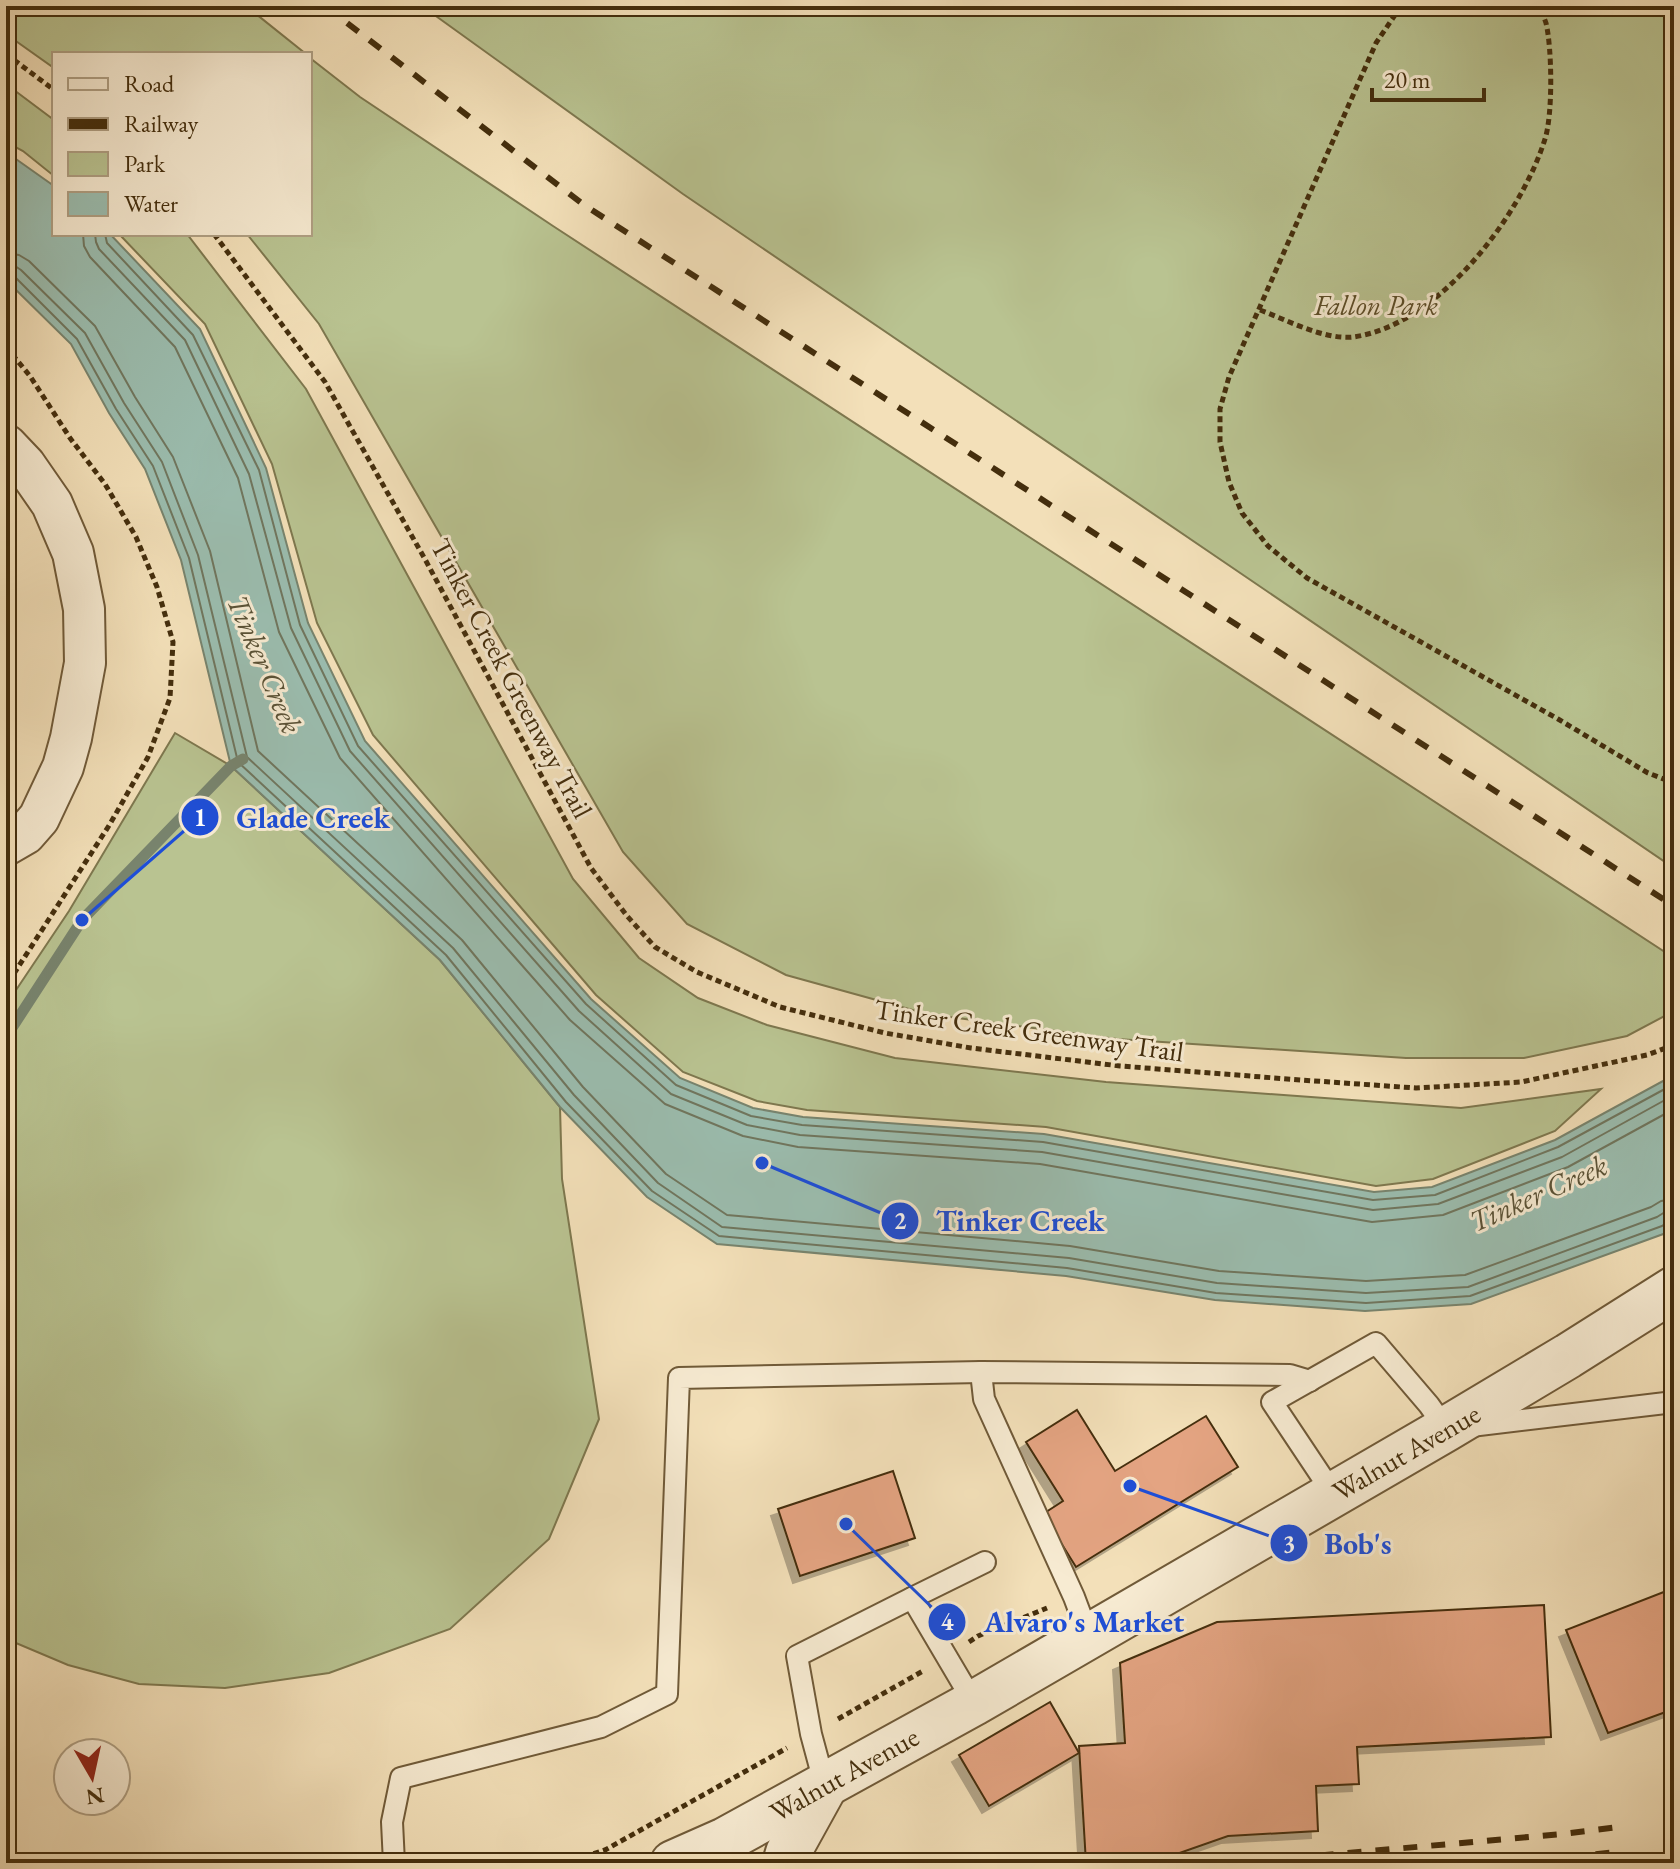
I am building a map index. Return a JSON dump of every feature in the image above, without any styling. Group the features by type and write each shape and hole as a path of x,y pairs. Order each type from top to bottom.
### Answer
{"street":[{"path":"6,445 25,465 52,504 73,553 84,609 85,663 63,767 39,818 15,839"},
{"name":"Walnut Avenue","path":"673,1863 725,1840 974,1703 1446,1429 1674,1289"},
{"path":"785,1863 825,1786"}],"lane":[{"path":"1334,1495 1272,1402 1376,1343 1446,1429 1674,1402"},
{"path":"394,1863 392,1822 401,1778 601,1727 667,1694 679,1378 981,1372 1290,1375 1310,1381"},
{"path":"981,1372 984,1399 1074,1597 1089,1637"},
{"path":"825,1786 811,1734 797,1656 985,1562"},
{"path":"912,1598 974,1703"}],"path":[{"path":"1401,6 1376,43 1229,377 1220,409 1220,442 1229,482 1242,513 1268,546 1307,578 1648,773 1674,783"},
{"path":"1260,310 1326,335 1350,337 1374,333 1412,316 1450,286 1492,238 1530,178 1546,136 1551,76 1545,22 1538,6"},
{"path":"6,54 52,88"},
{"name":"Tinker Creek Greenway Trail","path":"216,236 325,382 426,561 591,868 655,947 697,972 780,1007 885,1033 971,1048 1120,1066 1286,1079 1416,1088 1521,1082 1647,1055 1674,1045"},
{"path":"978,1636 1057,1604"},
{"path":"832,1723 916,1675"},
{"path":"565,1863 605,1850 776,1754"}],"green space":[{"path":"6,6 246,6 304,52 52,52 52,67 6,34"},
{"name":"Fallon Park","path":"422,6 1674,6 1674,868 683,194"},
{"path":"312,60 360,97 553,226 1674,958 1674,1011 1627,1036 1524,1058 1406,1058 1117,1039 927,1014 786,975 687,924 623,852 319,324 249,236 312,236"},
{"path":"6,84 52,118 52,174 23,151 6,142"},
{"path":"121,236 189,236 306,389 573,879 639,958 698,998 767,1025 895,1058 1106,1082 1461,1108 1601,1089 1555,1131 1433,1179 1376,1186 1046,1127 807,1110 757,1101 683,1072 596,995 373,735 317,623 272,464 205,324"},
{"path":"175,733 231,766 440,960 560,1107 562,1179 599,1419 549,1539 450,1629 329,1673 225,1688 139,1684 68,1665 6,1641 6,1005 69,911"}],"water":[{"path":"6,152 52,185 52,236 112,236 200,329 266,468 308,623 365,741 591,999 680,1078 753,1108 803,1117 1044,1134 1374,1192 1432,1187 1555,1140 1674,1075 1674,1227 1666,1233 1471,1304 1365,1311 1215,1300 1066,1276 717,1244 647,1197 560,1107 440,960 231,766 181,560 145,469 109,413 71,344 6,280"}],"building":[{"path":"1077,1410 1115,1471 1206,1416 1238,1467 1076,1567 1043,1514 1063,1501 1026,1442"},
{"path":"893,1471 915,1538 800,1576 778,1509"},
{"path":"1674,1588 1674,1709 1608,1733 1566,1630"},
{"path":"1544,1605 1551,1737 1357,1747 1359,1784 1316,1786 1318,1831 1228,1836 1151,1863 1086,1863 1079,1746 1125,1743 1120,1663 1217,1622"},
{"path":"1050,1702 1079,1753 989,1806 959,1755"}],"waterway":[{"path":"6,1037 82,920 231,766 243,759"}],"railway":[{"path":"325,6 584,205 1674,906"},
{"path":"1236,1863 1619,1827"},
{"path":"1512,1863 1617,1852"}],"place":[{"name":"Glade Creek","path":"82,920"},
{"name":"Tinker Creek","path":"762,1163"},
{"name":"Bob's","path":"1130,1486"},
{"name":"Alvaro's Market","path":"846,1524"}]}
